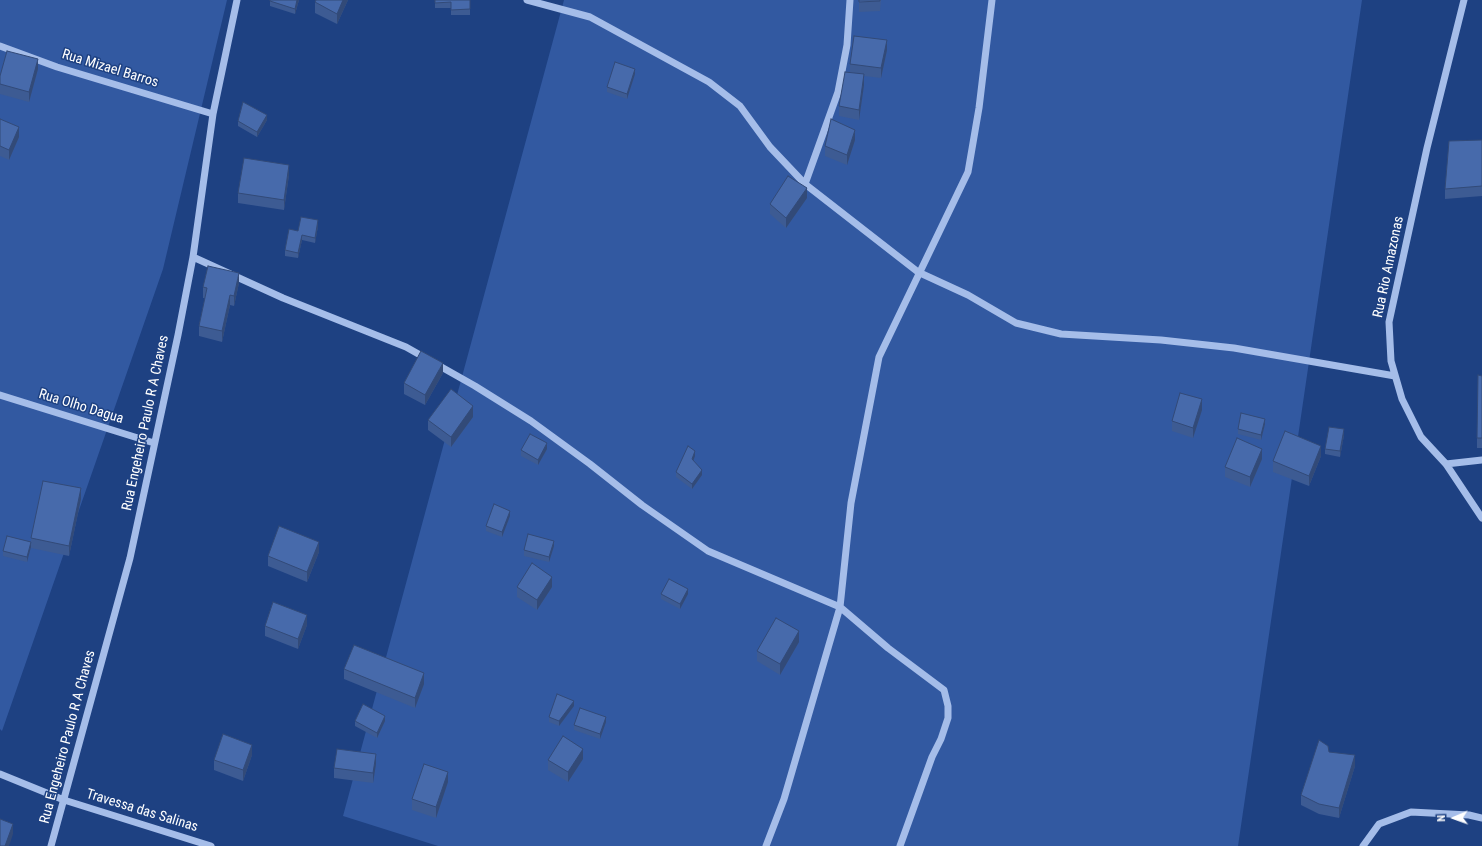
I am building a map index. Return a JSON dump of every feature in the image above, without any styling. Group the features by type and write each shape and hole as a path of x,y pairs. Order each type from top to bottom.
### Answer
{"street":[{"name":"Rua Engeheiro Paulo R A Chaves","path":"51,846 130,558 178,335 193,257 213,114 237,0"},
{"path":"527,0 590,16 709,82 740,106 770,147 805,184 918,272 968,296 1016,323 1061,334 1161,340 1234,348 1395,376"},
{"path":"805,184 838,92 848,45 850,0"},
{"path":"766,846 784,799 840,607 851,503 879,357 918,272 968,172 979,108 992,0"},
{"name":"Rua Rio Amazonas","path":"1464,0 1427,148 1389,322 1391,361 1402,399 1421,437 1446,464 1482,518"},
{"name":"Rua Mizael Barros","path":"0,46 57,67 213,114"},
{"path":"193,257 283,298 406,347 476,386 531,421 590,464 642,505 708,551 840,607 878,640 944,690 948,706 948,718 941,739 932,757 900,846"},
{"name":"Rua Olho Dagua","path":"0,395 154,443"},
{"path":"1446,464 1482,460"},
{"name":"Travessa das Salinas","path":"0,774 64,800 211,846"},
{"path":"1363,846 1379,824 1411,812 1469,815 1482,818"}],"shaded area":[{"path":"0,0 227,0 163,269 2,731 0,729"},
{"path":"564,0 1362,0 1238,846 438,846 343,816"}],"building":[{"path":"270,0 297,0 295,9"},
{"path":"316,0 343,0 337,14 315,2"},
{"path":"435,0 470,0 470,9 451,10 451,2 435,3"},
{"path":"859,0 880,0 880,1 859,2"},
{"path":"854,36 887,40 881,68 850,64"},
{"path":"7,51 38,59 29,92 0,84 0,76"},
{"path":"615,62 635,69 627,94 607,87"},
{"path":"845,72 864,74 859,110 839,106"},
{"path":"243,102 267,115 257,132 238,121"},
{"path":"0,119 19,127 9,150 0,146"},
{"path":"831,119 855,130 847,155 825,146"},
{"path":"1482,140 1482,186 1445,189 1449,141"},
{"path":"244,158 289,165 284,200 238,193"},
{"path":"788,176 807,188 786,218 770,204"},
{"path":"301,217 318,220 315,238 302,235 298,253 285,250 289,229 298,231"},
{"path":"208,266 239,273 234,296 230,295 222,331 199,326 207,288 203,287"},
{"path":"421,351 443,363 425,395 404,383"},
{"path":"1478,375 1482,376 1482,438 1477,438"},
{"path":"451,389 473,406 451,437 428,420"},
{"path":"1180,393 1202,399 1193,428 1172,421"},
{"path":"1241,413 1265,419 1261,435 1238,429"},
{"path":"1329,427 1344,429 1340,451 1325,449"},
{"path":"1285,431 1321,446 1309,476 1273,461"},
{"path":"530,434 547,443 538,460 521,450"},
{"path":"1237,438 1262,449 1250,477 1225,467"},
{"path":"688,446 695,451 692,459 702,470 692,484 676,472"},
{"path":"43,481 81,488 69,546 31,538"},
{"path":"494,504 510,511 502,532 486,526"},
{"path":"279,526 319,542 307,572 268,556"},
{"path":"528,534 554,541 549,557 524,550"},
{"path":"7,536 31,542 27,557 3,551"},
{"path":"532,563 552,577 537,600 517,587"},
{"path":"669,579 688,589 680,604 661,594"},
{"path":"273,602 307,615 298,639 265,626"},
{"path":"776,618 799,631 780,664 757,651"},
{"path":"354,645 424,673 415,698 344,669"},
{"path":"557,694 574,701 559,721 549,717"},
{"path":"363,704 385,716 377,733 355,721"},
{"path":"580,708 606,717 600,734 574,725"},
{"path":"223,734 252,745 243,770 214,760"},
{"path":"563,736 583,749 568,772 548,760"},
{"path":"1319,740 1328,746 1329,752 1355,755 1339,808 1319,804 1301,795"},
{"path":"337,749 376,754 373,773 334,768"},
{"path":"424,764 448,772 436,807 412,799"},
{"path":"0,819 13,824 5,846 0,846"}]}
